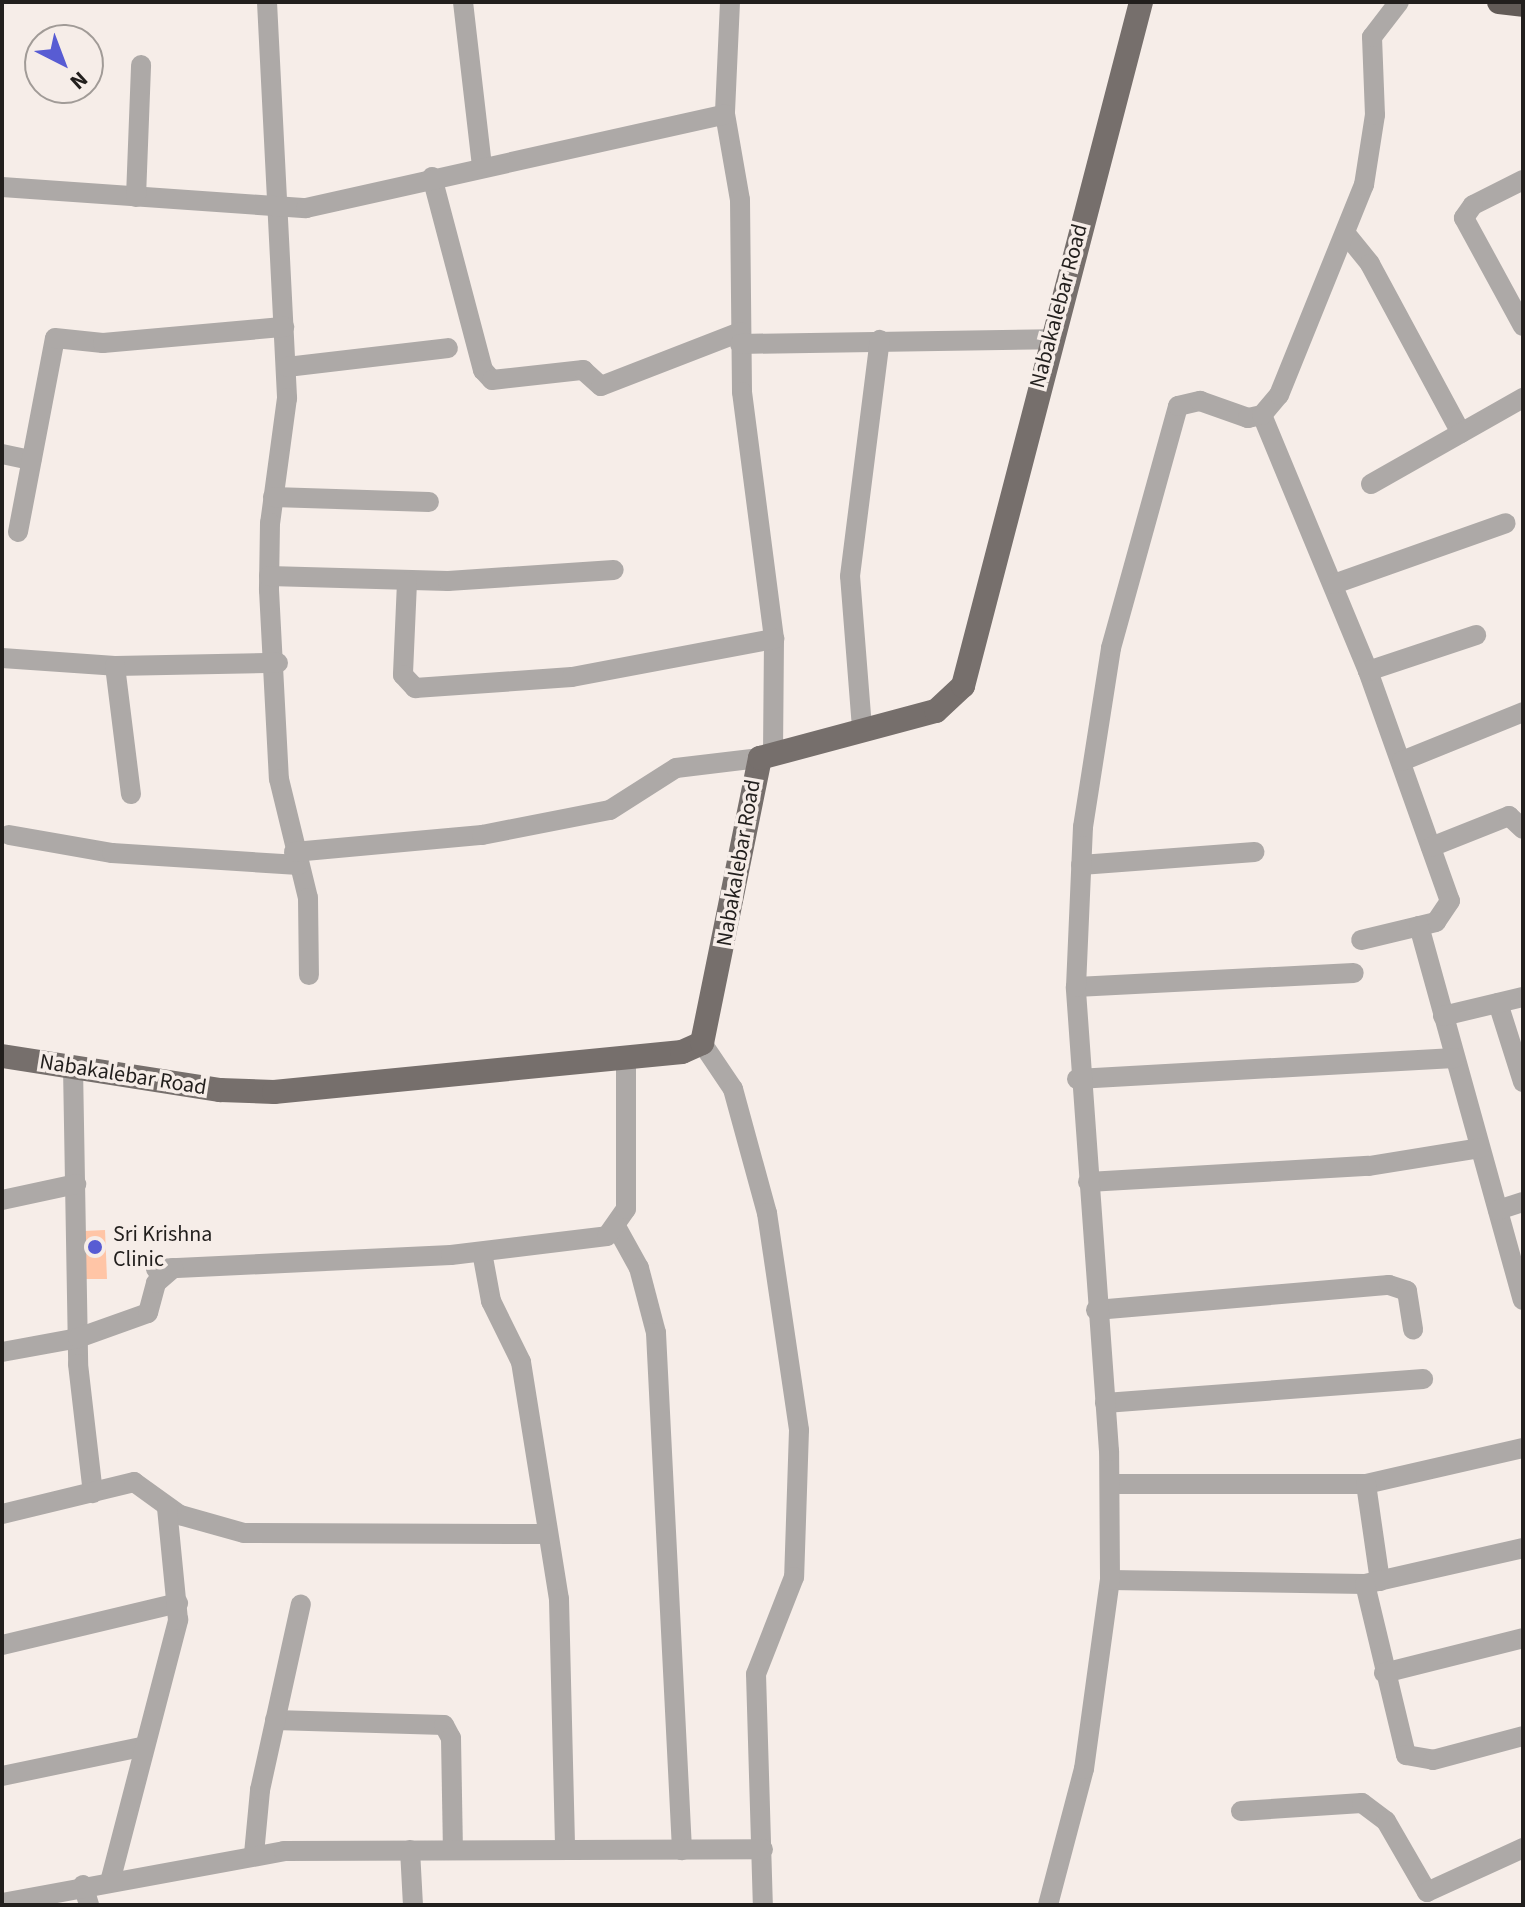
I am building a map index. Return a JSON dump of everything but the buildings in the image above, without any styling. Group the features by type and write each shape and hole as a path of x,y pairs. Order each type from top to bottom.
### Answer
{"highway":[{"path":"1499,2 1523,5"}],"main road":[{"name":"Nabakalebar Road","path":"2,1056 274,1092 626,1058 702,1043 767,754 936,711 958,696 1141,2"}],"street":[{"path":"267,2 287,367 273,497 269,576 278,663 279,779 310,917 309,975"},
{"path":"463,2 482,167"},
{"path":"9,835 112,853 296,859 421,843 583,816 621,807 676,768 767,754 774,639 740,338 740,200 725,114 730,2"},
{"path":"1048,1905 1084,1769 1110,1580 1110,1484 1088,1182 1077,1079 1076,987 1081,865 1111,648 1172,417 1178,406 1200,401 1248,418 1262,415 1279,395 1346,234 1372,149 1372,37 1399,2"},
{"path":"136,197 141,65"},
{"path":"2,187 279,206 344,201 432,177 725,114"},
{"path":"432,177 483,370 492,380 583,370 601,386 740,338 1050,339"},
{"path":"1523,180 1473,205 1464,218 1523,326"},
{"path":"1346,234 1370,264 1461,433"},
{"path":"18,532 55,338 103,343 284,327"},
{"path":"862,728 850,576 880,340"},
{"path":"287,367 448,348"},
{"path":"1371,484 1523,398"},
{"path":"1262,415 1368,671 1402,761 1450,910 1419,926 1361,940"},
{"path":"2,454 31,460"},
{"path":"273,497 429,502"},
{"path":"1334,584 1506,523"},
{"path":"269,576 407,582 614,570"},
{"path":"407,582 403,675 415,688 572,677 774,639"},
{"path":"1368,671 1476,635"},
{"path":"2,658 115,666 278,663"},
{"path":"115,666 131,794"},
{"path":"1402,761 1523,712"},
{"path":"1431,847 1509,816 1523,829"},
{"path":"1081,865 1255,852"},
{"path":"1419,926 1523,1300"},
{"path":"1076,987 1354,973"},
{"path":"1443,1016 1523,997"},
{"path":"1498,1003 1523,1082"},
{"path":"702,1043 733,1089 767,1213 799,1430 794,1577 756,1674 763,1905"},
{"path":"626,1058 626,1209 618,1230 639,1268 656,1333 682,1850"},
{"path":"1077,1079 1454,1058"},
{"path":"73,1067 78,1338 93,1493"},
{"path":"1088,1182 1369,1166 1480,1148"},
{"path":"2,1200 76,1184"},
{"path":"1498,1210 1523,1202"},
{"path":"2,1352 78,1338 148,1313 156,1283 165,1269 482,1252 579,1243 618,1230"},
{"path":"482,1252 491,1301 521,1362 548,1534 563,1668 565,1850"},
{"path":"1096,1310 1389,1285 1407,1291 1413,1330"},
{"path":"1105,1403 1423,1379"},
{"path":"1110,1484 1366,1484 1523,1448"},
{"path":"2,1514 144,1483 167,1508 268,1535 548,1534"},
{"path":"1366,1484 1372,1582 1384,1673 1400,1745 1414,1761 1523,1736"},
{"path":"111,1878 178,1603 167,1508"},
{"path":"1110,1580 1372,1582 1523,1548"},
{"path":"2,1645 178,1603"},
{"path":"254,1854 275,1720 301,1604"},
{"path":"1384,1673 1523,1638"},
{"path":"275,1720 444,1725 451,1738 453,1850"},
{"path":"2,1776 141,1747"},
{"path":"1241,1811 1362,1803 1386,1821 1427,1892 1523,1848"},
{"path":"2,1903 111,1878 254,1854 410,1850 763,1849"},
{"path":"410,1850 413,1905"},
{"path":"83,1885 89,1905"}],"place":[{"name":"Sri Krishna Clinic","path":"95,1247"}]}
